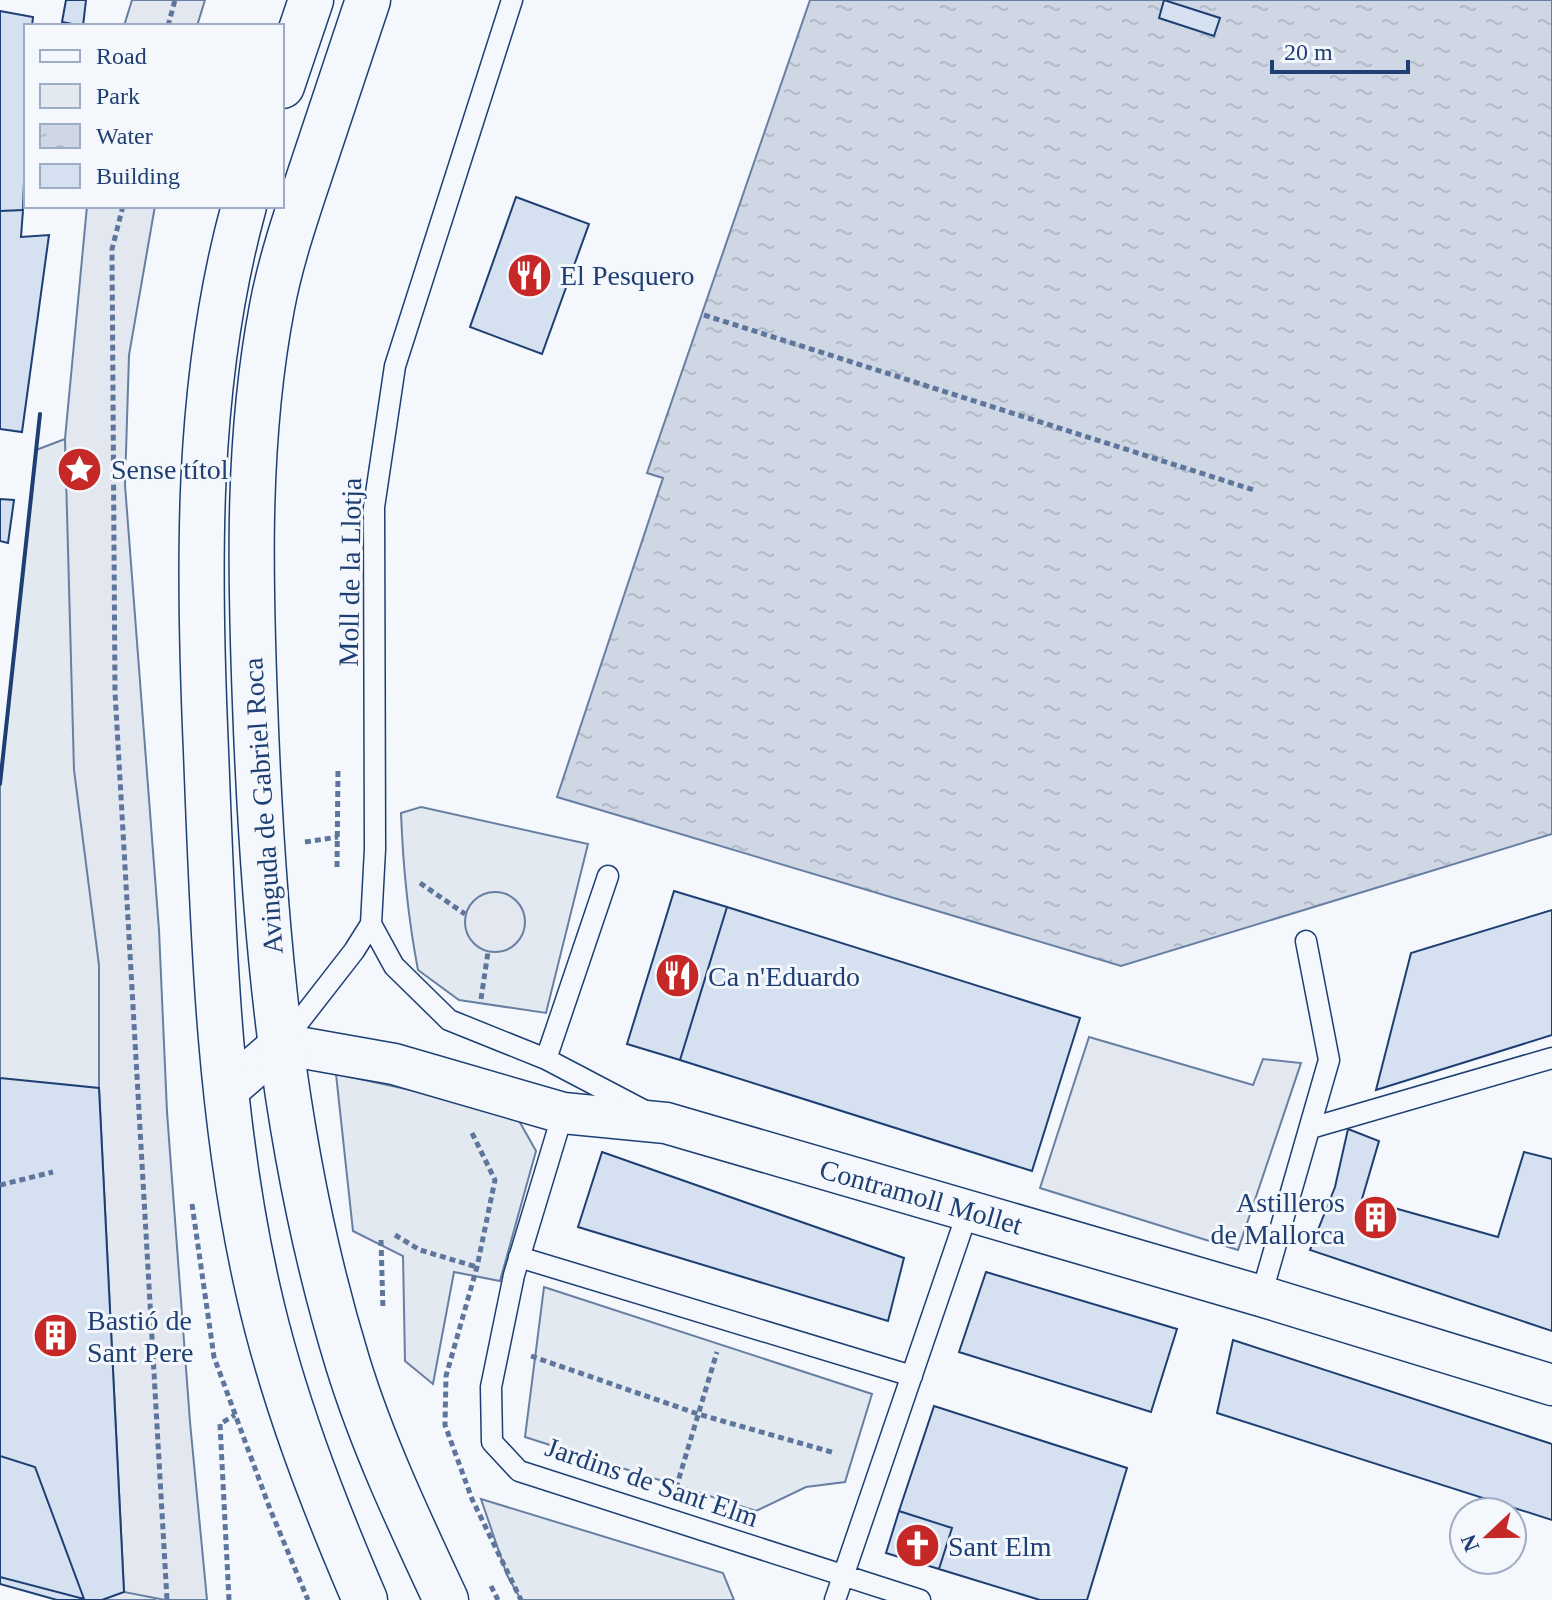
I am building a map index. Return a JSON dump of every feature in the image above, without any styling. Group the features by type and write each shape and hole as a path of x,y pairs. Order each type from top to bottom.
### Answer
{"highway":[{"path":"284,80 311,0"},
{"name":"Avinguda de Gabriel Roca","path":"368,0 285,252 273,304 258,403 251,559 261,864 281,1044 306,1198 348,1364 382,1458 446,1600"},
{"name":"Avinguda de Gabriel Roca","path":"243,208 232,248 214,348 202,494 202,650 216,990 248,1241 270,1340 318,1485 365,1600"}],"street":[{"path":"227,1091 281,1044"},
{"name":"Contramoll Mollet","path":"281,1044 394,1064 563,1113 666,1123 1261,1296 1552,1385"}],"lane":[{"name":"Moll de la Llotja","path":"371,924 375,849 374,507 395,366 512,0"},
{"path":"546,1059 608,876"},
{"path":"281,1044 354,951 371,924 394,966 449,1020 546,1059 666,1123"},
{"path":"1261,1296 1329,1060 1306,941"},
{"path":"1311,1128 1552,1058"},
{"name":"Jardins de Sant Elm","path":"563,1113 519,1257 500,1345 491,1387 492,1442 519,1471 920,1600"},
{"path":"835,1600 968,1211"},
{"path":"519,1257 912,1376"}],"path":[{"path":"169,24 175,0"},
{"path":"122,208 112,249 115,692 167,1600"},
{"path":"704,315 1254,490"},
{"path":"420,883 465,914"},
{"path":"480,1013 488,952"},
{"path":"0,1185 53,1172"},
{"path":"395,1235 420,1250 477,1267"},
{"path":"381,1240 383,1312"},
{"path":"667,1519 728,1321"},
{"path":"500,1345 698,1414 835,1453"},
{"path":"229,1600 220,1424 235,1415"},
{"path":"485,1573 498,1600"}],"green space":[{"path":"65,439 99,965 99,1088 159,1580 155,1600 59,1600 0,1456 0,784 36,450"},
{"path":"421,807 588,844 546,1013 459,1000 418,970 406,892 401,813"},
{"path":"336,1074 514,1112 536,1151 500,1281 454,1272 433,1384 405,1361 403,1256 353,1231"},
{"path":"544,1287 872,1394 845,1482 806,1487 756,1511 525,1437"},
{"path":"481,1499 723,1573 734,1600 521,1600 507,1575"}],"shaded area":[{"path":"132,0 205,0 198,24 125,24"},
{"path":"87,208 155,208 129,355 125,485 159,930 167,1112 190,1422 207,1600 165,1600 124,1592 99,1088 99,965 74,770 65,439"},
{"path":"495,892 517,900 525,922 517,944 495,952 473,944 465,922 473,900"},
{"path":"1089,1037 1253,1085 1263,1059 1301,1063 1238,1250 1040,1188"}],"water":[{"path":"810,0 1552,0 1552,834 1121,966 557,797 663,478 647,473"}],"building":[{"path":"66,0 86,0 83,24 62,22"},
{"path":"1164,0 1220,18 1214,36 1159,18"},
{"path":"0,11 33,17 32,24 24,24 23,210 0,211"},
{"name":"El Pesquero","path":"516,197 589,224 542,354 470,327"},
{"path":"23,210 21,237 49,235 22,432 0,429 0,211"},
{"path":"0,499 14,500 8,543 0,541"},
{"name":"Ca n'Eduardo","path":"674,891 727,907 680,1060 627,1044"},
{"path":"727,907 1080,1018 1032,1171 680,1060"},
{"path":"1552,910 1552,1035 1376,1090 1411,953"},
{"name":"Bastió de Sant Pere","path":"0,1078 99,1088 124,1592 102,1600 57,1600 0,1584"},
{"name":"Astilleros de Mallorca","path":"1348,1129 1379,1141 1362,1199 1498,1237 1524,1152 1552,1159 1552,1331 1310,1250 1335,1187"},
{"path":"602,1152 904,1258 888,1321 578,1227"},
{"path":"986,1272 1177,1329 1151,1412 959,1352"},
{"path":"1233,1340 1552,1444 1552,1520 1528,1512 1528,1496 1477,1496 1217,1413"},
{"path":"934,1406 1127,1468 1087,1600 1040,1600 939,1569 952,1528 899,1511"},
{"path":"0,1456 35,1467 84,1599 0,1577"},
{"name":"Sant Elm","path":"899,1511 952,1528 939,1569 886,1553"}],"wall":[{"path":"0,784 40,414"}],"place":[{"name":"El Pesquero","path":"529,275"},
{"name":"Sense títol","path":"80,469"},
{"name":"Ca n'Eduardo","path":"677,976"},
{"name":"Astilleros de Mallorca","path":"1376,1218"},
{"name":"Bastió de Sant Pere","path":"56,1336"},
{"name":"Sant Elm","path":"917,1546"}]}
